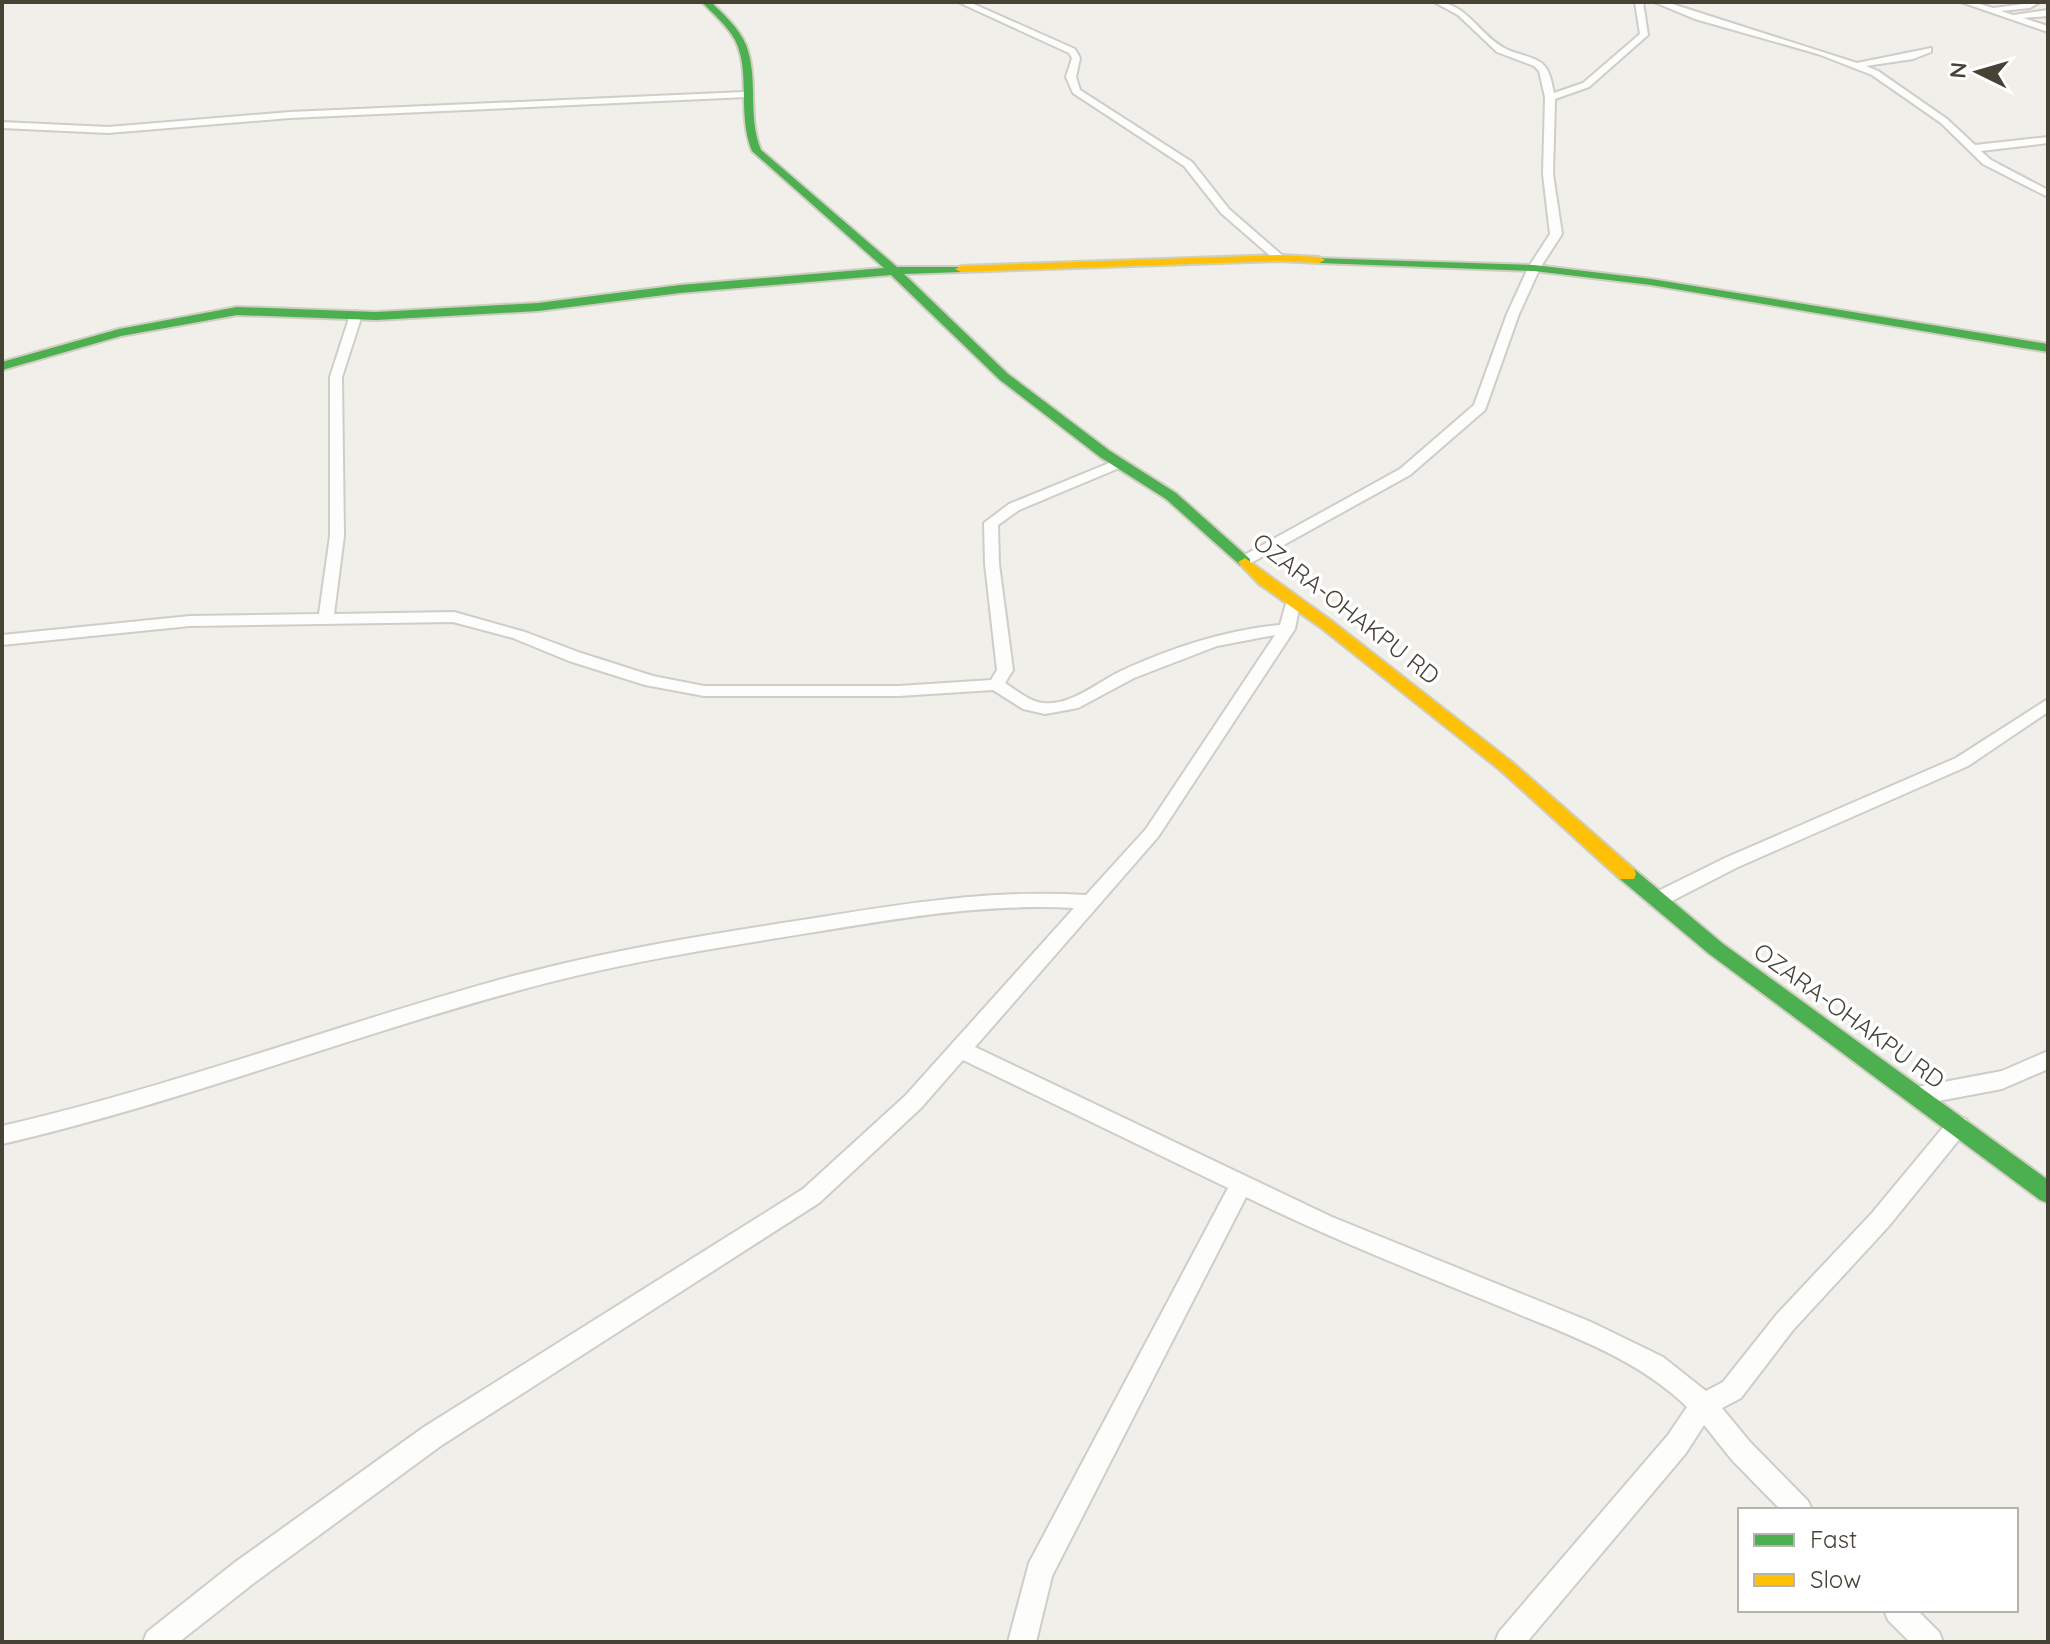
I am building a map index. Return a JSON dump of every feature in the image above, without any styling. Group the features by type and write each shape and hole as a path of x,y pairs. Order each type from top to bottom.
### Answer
{"main road":[{"name":"OZARA-OHAKPU RD","path":"706,2 735,32 743,49 747,132 757,151 894,271 1004,377 1119,463 1171,496 1292,603 1326,624 1483,748 1715,948 2048,1193"},
{"path":"2,366 119,333 237,311 356,315 538,307 680,289 894,271 1279,258 1534,268 1666,285 2048,348"}],"street":[{"path":"962,2 1072,51 1076,58 1071,77 1076,91 1188,164 1225,211 1279,258"},
{"path":"1244,561 1405,472 1480,407 1513,314 1534,268 1556,234 1548,174 1550,97 1543,70 1537,64 1500,50 1461,13 1438,2"},
{"path":"1550,97 1586,85 1644,35 1639,2"},
{"path":"1658,2 1856,65 1896,87 1944,121 1987,162 2048,194"},
{"path":"1965,2 2048,29"},
{"path":"1990,10 2030,6 2036,2"},
{"path":"2011,16 2048,13"},
{"path":"1856,65 1913,56 1928,50"},
{"path":"1896,87 1912,86"},
{"path":"2,125 108,130 290,115 744,95"},
{"path":"1974,148 2048,140"},
{"path":"326,618 337,536 336,377 356,315"},
{"path":"996,685 1005,670 992,564 991,523 1014,507 1119,463"},
{"path":"157,1642 244,1573 433,1436 811,1196 913,1102 1152,833 1287,629 1292,603"},
{"path":"2,640 146,624 454,617 519,635 651,681 704,691 899,691 996,685 1029,705 1045,709 1072,704 1128,674 1212,642 1253,632 1287,629"},
{"path":"1657,900 1748,854 1808,832 1964,761 2048,704"},
{"path":"2,1135 184,1088 474,996 693,944 989,900 1040,897 1090,902"},
{"path":"960,1049 1324,1224 1583,1330 1654,1365 1703,1405 1741,1451 1797,1508"},
{"path":"1917,1096 1997,1082 2031,1070 2048,1059"},
{"path":"1509,1642 1677,1444 1703,1405 1732,1390 1785,1322 1880,1220 1958,1125"},
{"path":"1022,1642 1039,1573 1242,1184"},
{"path":"1900,1612 1929,1642"}],"traffic: fast":[{"path":"706,2 731,28 742,46 747,72 748,124 757,151 894,271 1004,377 1105,454 1171,496 1245,562"},
{"path":"1319,260 1534,268 1651,282 2048,348"},
{"path":"2,366 119,333 237,311 376,316 538,307 680,289 894,271 961,269"},
{"path":"1627,874 1715,948 2048,1193"}],"traffic: slow":[{"path":"961,269 1279,258 1319,260"},
{"path":"1245,562 1264,581 1326,624 1506,766 1627,874"}]}
